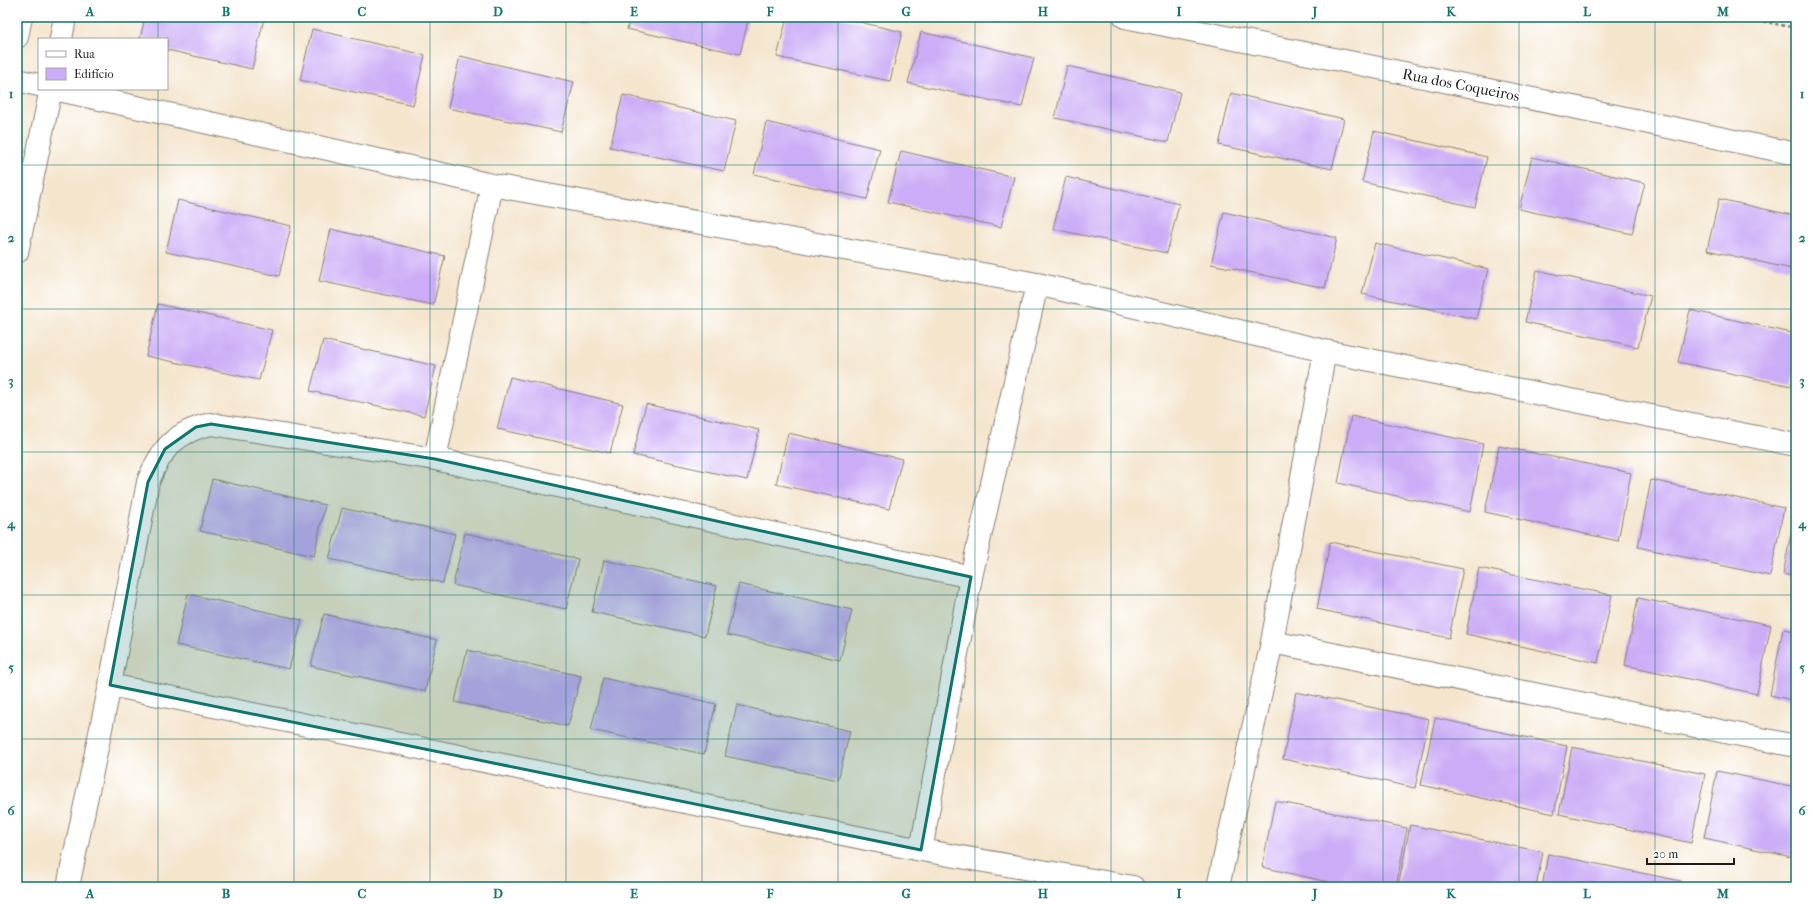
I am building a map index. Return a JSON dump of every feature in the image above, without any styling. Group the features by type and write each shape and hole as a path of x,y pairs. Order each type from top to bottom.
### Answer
{"street":[{"path":"17,37 21,17"},
{"path":"61,38 65,17"},
{"name":"Rua dos Coqueiros","path":"1125,17 1796,154"},
{"path":"17,80 38,85"},
{"path":"17,252 51,90"},
{"path":"59,90 492,185 1038,284 1325,351 1796,445"},
{"path":"435,459 492,185"},
{"path":"921,850 971,577 1038,284"},
{"path":"1218,887 1272,642 1325,351"},
{"path":"68,887 110,685 148,482 155,463 165,448 196,427 211,424 435,459 971,577"},
{"path":"1272,642 1796,746"},
{"path":"110,685 921,850 1133,887"}],"path":[{"path":"1740,17 1796,28"}],"highlighted area":[{"path":"211,424 435,459 971,577 921,850 110,685 148,482 165,449 196,427"}],"building":[{"path":"145,17 257,17 264,19 252,69 168,50 168,38 140,38"},
{"path":"559,17 588,17 586,24"},
{"path":"630,17 749,17 740,54 627,29"},
{"path":"787,17 838,17 902,32 890,81 777,57"},
{"path":"312,29 425,55 413,105 300,80"},
{"path":"921,32 1034,58 1022,107 908,83"},
{"path":"460,56 574,82 561,132 448,108"},
{"path":"1067,66 1180,92 1168,142 1055,118"},
{"path":"1231,93 1344,119 1332,169 1219,145"},
{"path":"623,95 736,121 724,171 610,147"},
{"path":"766,122 880,149 867,199 754,174"},
{"path":"1374,131 1487,157 1475,207 1362,182"},
{"path":"901,151 1014,177 1001,227 888,202"},
{"path":"1532,157 1645,183 1632,234 1519,209"},
{"path":"1066,177 1179,204 1167,253 1053,229"},
{"path":"1719,199 1796,216 1796,270 1707,250"},
{"path":"178,200 291,226 279,276 166,252"},
{"path":"1224,212 1337,238 1325,288 1211,264"},
{"path":"331,229 445,256 433,305 319,281"},
{"path":"1375,243 1488,269 1476,319 1362,294"},
{"path":"1537,270 1651,296 1638,347 1525,322"},
{"path":"158,304 272,330 259,380 146,356"},
{"path":"1690,310 1796,334 1796,368 1791,386 1678,362"},
{"path":"323,340 436,366 424,416 310,391"},
{"path":"510,377 623,404 610,453 497,429"},
{"path":"646,404 759,430 747,480 633,455"},
{"path":"1351,416 1483,444 1470,512 1338,483"},
{"path":"788,433 902,459 889,509 776,484"},
{"path":"1499,446 1631,473 1618,541 1485,512"},
{"path":"212,479 325,505 314,556 200,531"},
{"path":"1651,480 1784,508 1770,576 1638,547"},
{"path":"342,508 455,534 443,583 329,559"},
{"path":"1796,514 1796,577 1783,574"},
{"path":"465,533 578,559 566,609 453,585"},
{"path":"1330,542 1463,569 1449,638 1317,609"},
{"path":"604,560 717,586 705,636 592,612"},
{"path":"1479,568 1612,595 1598,663 1466,634"},
{"path":"739,584 852,610 840,660 727,635"},
{"path":"188,594 302,620 289,669 176,645"},
{"path":"1638,598 1771,625 1757,694 1625,665"},
{"path":"324,614 437,640 425,691 311,666"},
{"path":"1783,629 1796,631 1796,701 1770,695"},
{"path":"467,650 581,676 568,726 455,702"},
{"path":"603,678 716,704 704,754 591,730"},
{"path":"1296,692 1429,719 1415,788 1283,759"},
{"path":"737,705 850,731 838,780 725,756"},
{"path":"1435,718 1567,746 1554,814 1421,785"},
{"path":"1572,747 1705,774 1691,843 1559,814"},
{"path":"1717,771 1796,787 1796,858 1704,838"},
{"path":"1275,801 1407,828 1396,887 1350,887 1262,867"},
{"path":"1410,825 1543,852 1536,887 1398,887"},
{"path":"1548,854 1681,881 1679,887 1542,887"}]}
